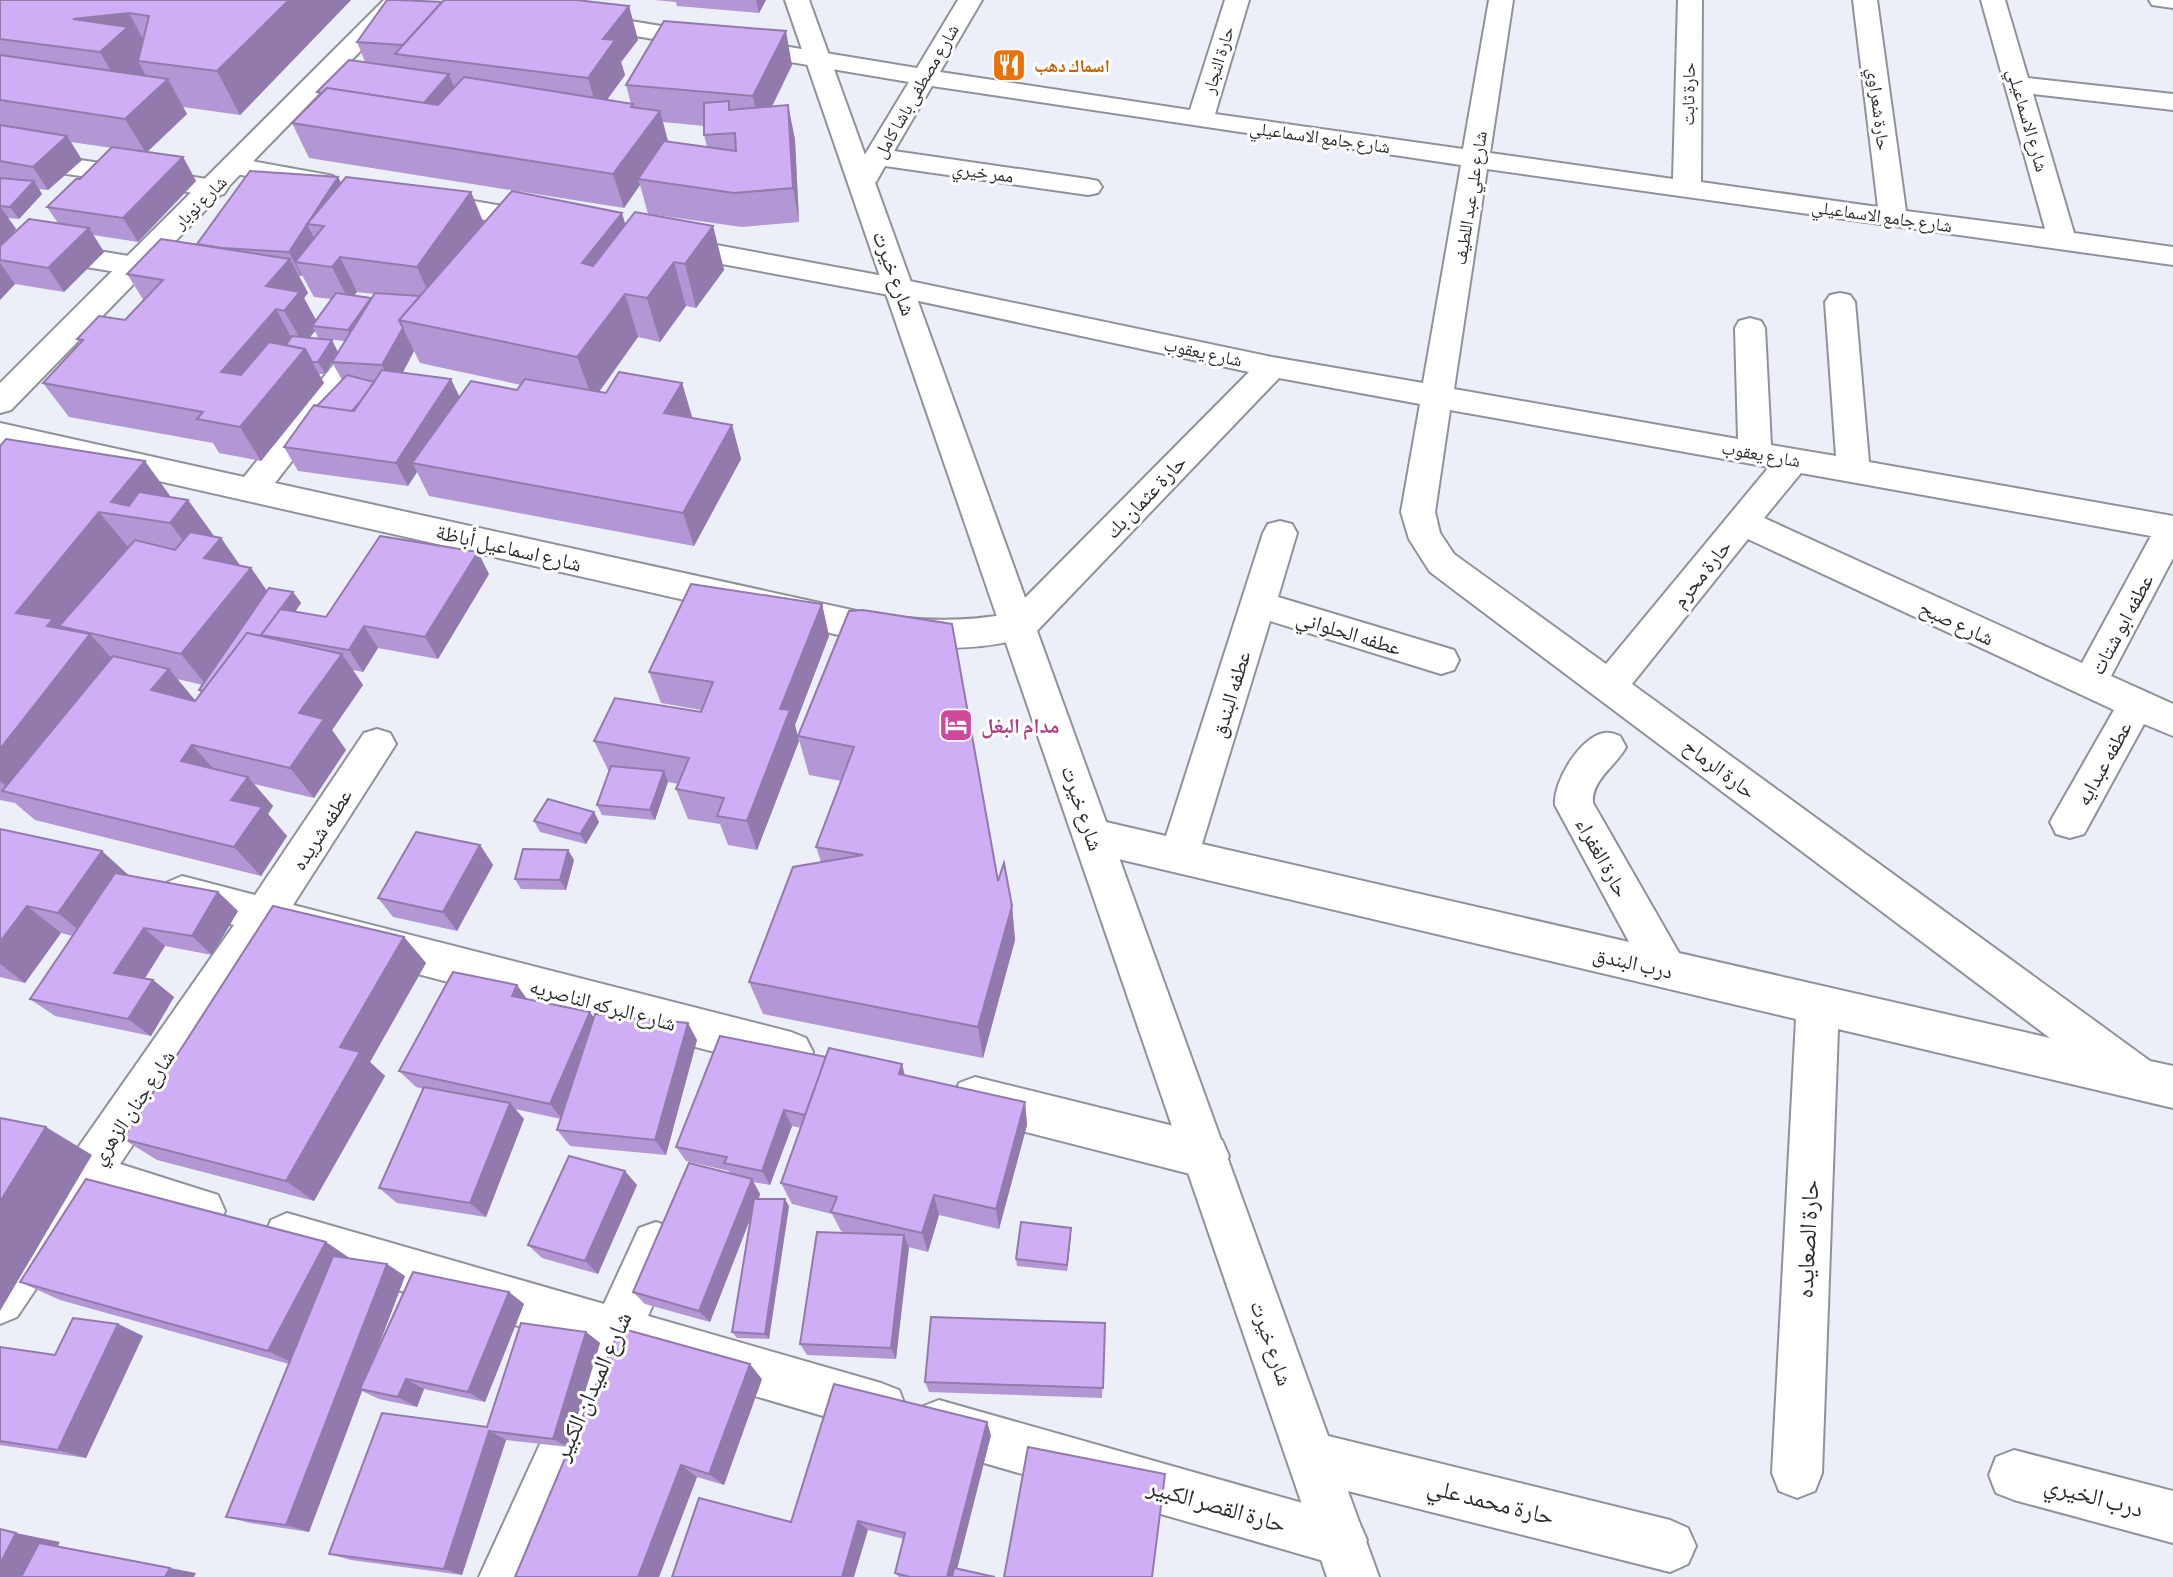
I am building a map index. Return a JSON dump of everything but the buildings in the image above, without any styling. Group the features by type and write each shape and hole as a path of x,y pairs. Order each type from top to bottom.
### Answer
{"street":[{"name":"شارع نوبار","path":"0,402 398,0"},
{"name":"شارع خيرت","path":"797,0 821,62 870,169 900,288 1347,1559"},
{"name":"شارع مصطفى باشا كامل","path":"870,169 970,0"},
{"name":"حارة النجار","path":"1200,120 1237,0"},
{"name":"شارع علي عبد اللطيف","path":"1438,396 1501,0"},
{"name":"حارة ثابت","path":"1687,188 1690,0"},
{"name":"حارة شعراوي","path":"1865,0 1893,217"},
{"name":"شارع الاسماعيلي","path":"1993,0 2062,241"},
{"path":"2161,0 2173,1"},
{"name":"شارع جامع الاسماعيلي","path":"551,14 923,79 2173,256"},
{"path":"2017,83 2173,102"},
{"path":"0,156 214,188"},
{"path":"236,166 339,196"},
{"name":"ممر خيري","path":"870,169 1088,187"},
{"path":"401,196 576,229"},
{"name":"شارع يعقوب","path":"644,241 900,288 1272,367 2173,528"},
{"path":"0,244 135,266"},
{"path":"1840,302 1853,471"},
{"path":"252,489 388,317"},
{"path":"1750,328 1755,453"},
{"name":"حارة عثمان بك","path":"1019,625 1272,367"},
{"name":"حارة الرماح","path":"1438,396 1418,512 1419,528 1442,563 2155,1082"},
{"name":"شارع اسماعيل أباظة","path":"0,434 899,634 939,637 980,634 1019,625"},
{"name":"حارة محرم","path":"1609,687 1793,460"},
{"name":"شارع صبح","path":"1742,522 2173,721"},
{"name":"عطفه ابو شتات","path":"2090,683 2173,528"},
{"name":"عطفه البندق","path":"1179,856 1280,533"},
{"name":"عطفه الحلواني","path":"1258,604 1441,660"},
{"name":"عطفه عبدايه","path":"2070,822 2136,704"},
{"name":"عطفه شريده","path":"264,915 377,744"},
{"name":"حارة الغفراء","path":"1607,747 1576,784 1572,798 1666,970"},
{"name":"درب البندق","path":"1093,836 2155,1082"},
{"name":"شارع البركه الناصريه","path":"145,884 264,915 740,1061 829,1062"},
{"name":"شارع جنان الزهري","path":"0,1300 264,915"},
{"name":"حارة الصعايده","path":"1797,1473 1818,1006"},
{"path":"937,1089 1206,1156"},
{"name":"حارة القصر الكبير","path":"85,1177 617,1332 1347,1559"},
{"name":"شارع الميدان الكبير","path":"505,1577 674,1206"},
{"name":"حارة محمد علي","path":"1312,1457 1670,1546"},
{"name":"درب الخيري","path":"2014,1475 2173,1517"}],"place":[{"name":"اسماك دهب","path":"1009,65"},
{"name":"مدام البغل","path":"956,725"}]}
